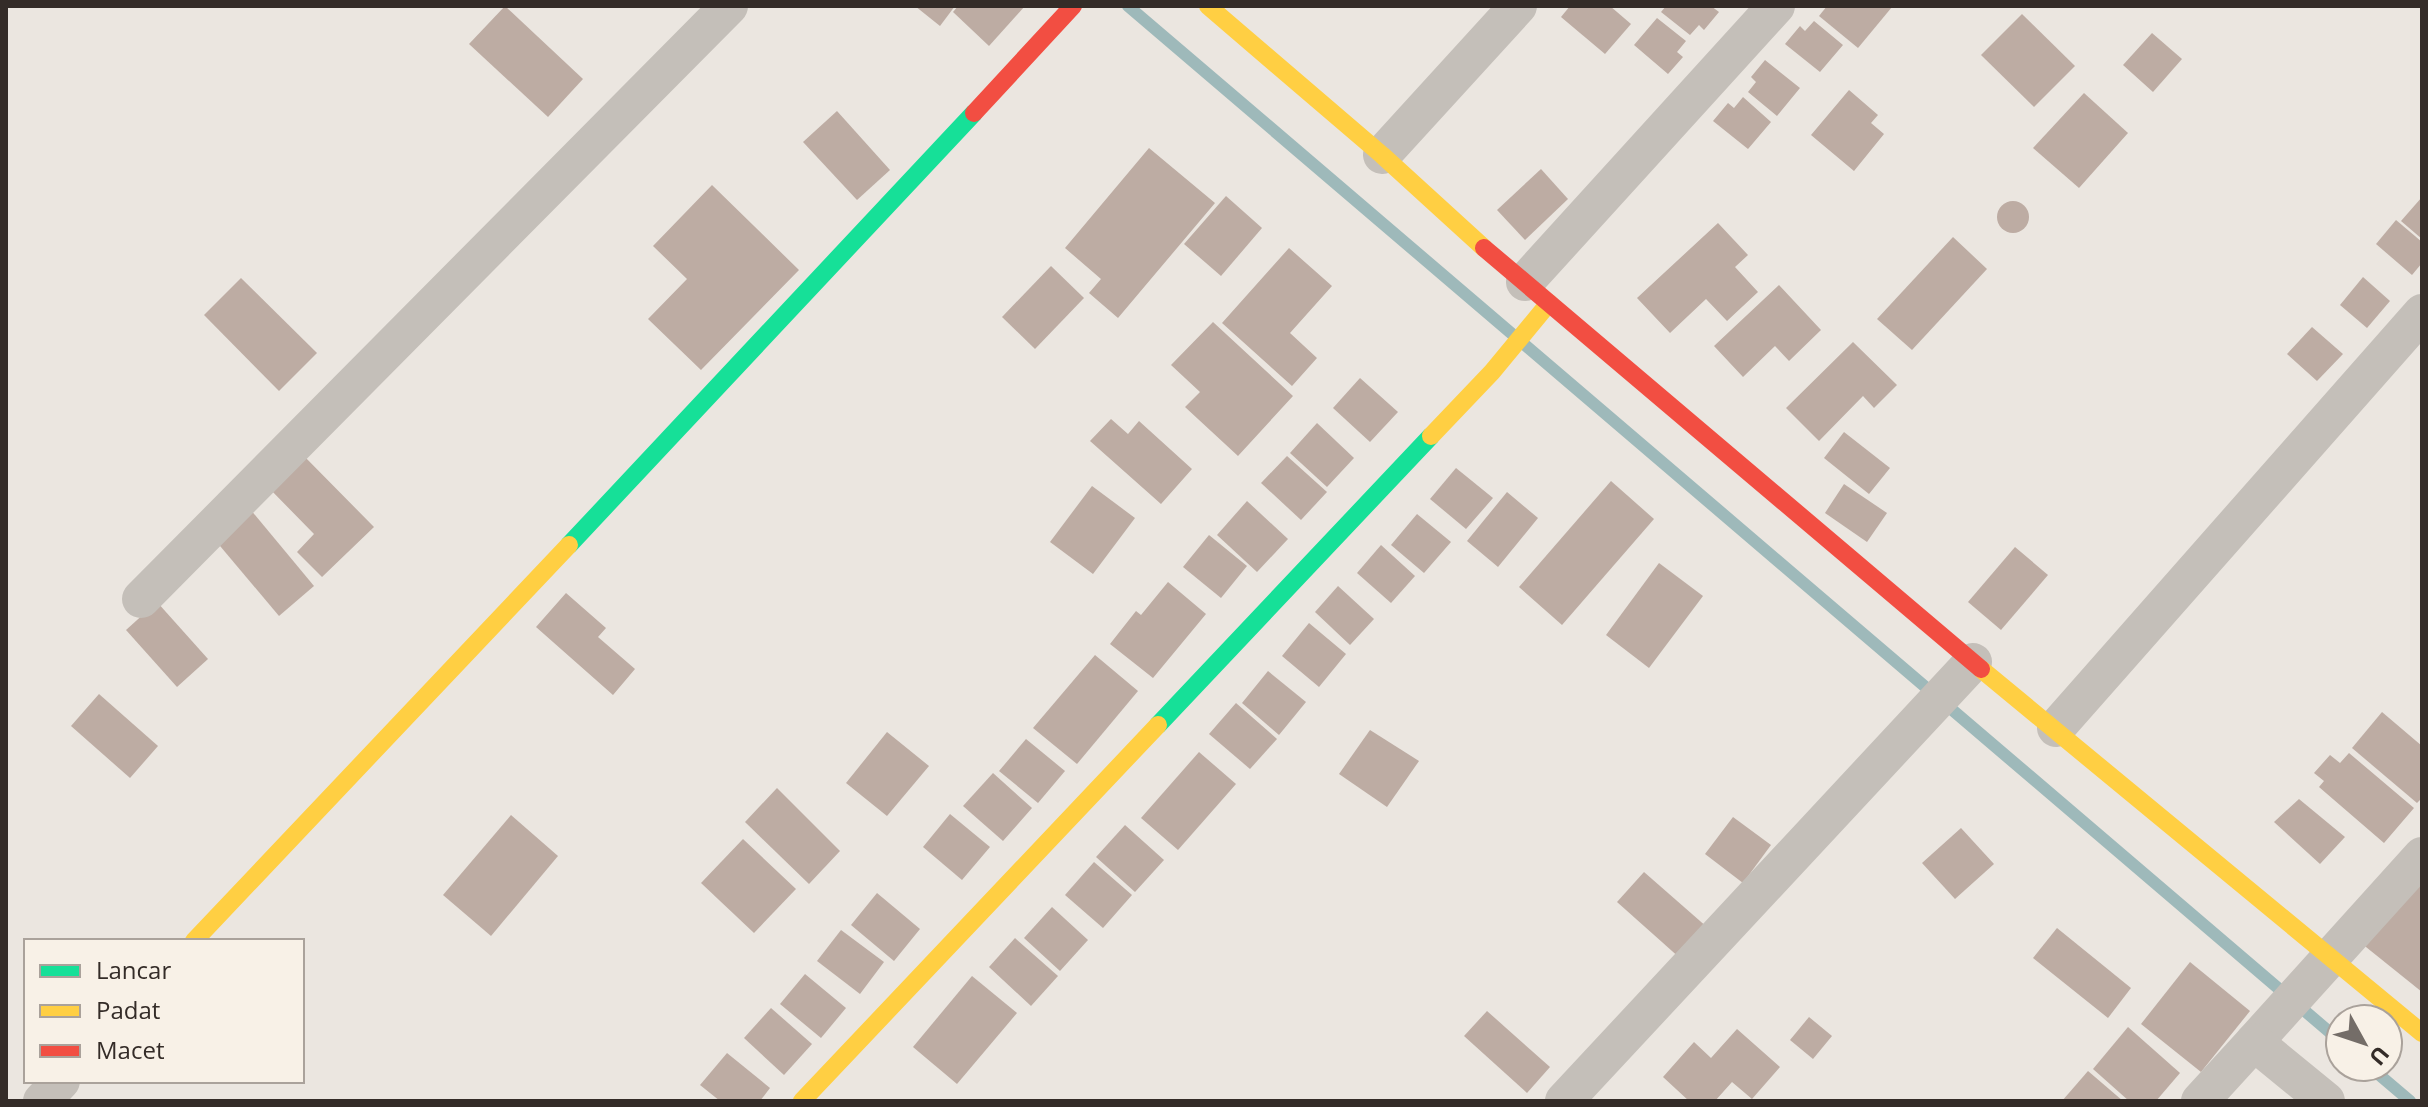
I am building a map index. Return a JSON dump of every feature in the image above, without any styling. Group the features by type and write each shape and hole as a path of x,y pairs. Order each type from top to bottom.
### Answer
{"street":[{"path":"141,599 729,6"},
{"path":"196,939 858,240 1073,6"},
{"path":"1382,155 1518,6"},
{"path":"802,1101 1492,372 1533,319 1537,293 1776,6"},
{"path":"1226,11 1961,675 2056,728 2322,968 2422,1033"},
{"path":"2056,728 2422,313"},
{"path":"1564,1101 1961,675"},
{"path":"2200,1101 2422,856"},
{"path":"2260,1035 2326,1101"},
{"path":"42,1101 59,1083"}],"building":[{"path":"505,6 583,79 548,117 469,44"},
{"path":"915,6 955,6 940,26"},
{"path":"958,6 1025,6 989,46 953,12"},
{"path":"1570,6 1610,6 1631,24 1605,54 1561,17"},
{"path":"1666,6 1711,6 1719,12 1704,30 1699,25 1690,35 1661,12"},
{"path":"1827,6 1892,7 1858,48 1819,16"},
{"path":"2022,14 2075,66 2034,107 1981,55"},
{"path":"1657,18 1686,41 1677,52 1683,57 1668,74 1634,45"},
{"path":"1814,21 1843,45 1820,72 1785,44 1800,26 1805,31"},
{"path":"2152,33 2182,59 2153,92 2123,65"},
{"path":"1765,60 1800,88 1777,116 1748,92 1756,82 1751,77"},
{"path":"1849,90 1878,115 1871,123 1884,134 1854,171 1811,135"},
{"path":"2084,93 2128,133 2079,188 2033,148"},
{"path":"1743,97 1771,122 1748,149 1713,121 1728,103 1734,108"},
{"path":"837,111 890,170 857,200 803,142"},
{"path":"1149,148 1215,203 1118,318 1089,293 1101,279 1065,248"},
{"path":"1541,169 1568,199 1525,240 1497,210"},
{"path":"712,185 799,270 701,370 648,319 687,279 653,246"},
{"path":"1226,196 1262,228 1221,276 1184,244"},
{"path":"2422,197 2422,239 2401,221"},
{"path":"2013,201 2024,206 2029,217 2024,228 2013,233 2002,228 1997,217 2002,206"},
{"path":"2396,220 2422,242 2422,263 2412,275 2376,244"},
{"path":"1718,223 1748,255 1735,267 1758,292 1727,321 1706,299 1670,333 1637,298"},
{"path":"1953,237 1987,269 1912,350 1877,319"},
{"path":"1289,248 1332,286 1290,333 1317,358 1292,386 1222,323"},
{"path":"1051,266 1084,298 1035,349 1002,317"},
{"path":"2363,277 2390,301 2367,328 2340,305"},
{"path":"241,278 317,353 279,391 204,315"},
{"path":"1779,285 1821,330 1789,361 1775,346 1743,377 1714,346"},
{"path":"1213,322 1293,396 1238,456 1185,407 1200,392 1171,365"},
{"path":"2312,327 2343,354 2317,381 2287,354"},
{"path":"1853,342 1897,385 1874,408 1863,396 1819,441 1786,408"},
{"path":"1360,378 1398,412 1370,442 1333,408"},
{"path":"1111,419 1128,434 1139,421 1192,469 1161,504 1090,441"},
{"path":"1317,423 1354,458 1327,487 1290,453"},
{"path":"1844,432 1890,468 1869,494 1824,458"},
{"path":"301,453 374,527 322,577 297,552 314,534 267,486"},
{"path":"1287,456 1327,492 1301,520 1261,483"},
{"path":"1456,468 1493,498 1466,529 1430,499"},
{"path":"1611,481 1654,519 1562,625 1519,587"},
{"path":"1844,484 1887,513 1867,542 1825,513"},
{"path":"1092,486 1135,518 1093,574 1050,542"},
{"path":"1507,492 1538,518 1498,567 1467,541"},
{"path":"1247,501 1288,539 1257,572 1217,535"},
{"path":"250,509 314,586 279,616 215,540"},
{"path":"1417,514 1451,542 1424,573 1391,545"},
{"path":"1209,535 1247,566 1221,598 1183,567"},
{"path":"1381,545 1415,576 1391,603 1357,573"},
{"path":"2015,547 2048,575 2001,630 1968,602"},
{"path":"1659,563 1703,596 1649,668 1606,635"},
{"path":"1168,582 1206,614 1153,678 1110,644 1136,611 1141,615"},
{"path":"1338,586 1374,619 1350,645 1315,612"},
{"path":"566,593 606,628 598,637 635,669 613,695 536,627"},
{"path":"157,602 208,659 177,687 126,630"},
{"path":"1309,623 1346,654 1319,687 1282,656"},
{"path":"1095,655 1138,691 1077,764 1033,728"},
{"path":"1268,671 1306,702 1279,735 1242,703"},
{"path":"99,694 158,746 130,778 71,726"},
{"path":"1236,703 1277,739 1250,769 1209,734"},
{"path":"2382,712 2422,746 2422,798 2417,803 2352,748"},
{"path":"1370,730 1419,761 1387,807 1339,774"},
{"path":"887,732 929,766 887,816 846,783"},
{"path":"1026,739 1065,771 1038,803 999,771"},
{"path":"1199,752 1236,784 1178,850 1141,818"},
{"path":"2349,753 2414,808 2384,843 2319,787 2324,781 2314,773 2330,755 2340,763"},
{"path":"993,773 1032,808 1003,841 963,806"},
{"path":"777,788 840,851 809,884 745,822"},
{"path":"2299,799 2345,837 2320,864 2274,822"},
{"path":"950,814 990,847 962,880 923,847"},
{"path":"511,815 558,856 491,936 443,895"},
{"path":"1733,817 1771,845 1743,883 1705,854"},
{"path":"1125,825 1164,860 1135,892 1096,857"},
{"path":"1961,828 1994,864 1955,899 1922,863"},
{"path":"743,839 796,889 754,933 701,883"},
{"path":"1094,862 1132,895 1103,928 1065,895"},
{"path":"1644,872 1708,928 1681,959 1617,902"},
{"path":"2422,879 2422,992 2361,943"},
{"path":"877,893 920,929 894,961 851,925"},
{"path":"1052,907 1088,940 1060,971 1024,938"},
{"path":"2057,928 2131,988 2108,1018 2033,958"},
{"path":"841,930 884,962 860,994 817,961"},
{"path":"1015,938 1058,976 1031,1006 989,967"},
{"path":"2190,962 2250,1011 2201,1072 2141,1024"},
{"path":"805,974 846,1008 821,1038 780,1004"},
{"path":"972,976 1017,1013 957,1084 913,1047"},
{"path":"771,1008 812,1044 784,1075 744,1038"},
{"path":"1487,1011 1550,1067 1527,1093 1464,1036"},
{"path":"1809,1017 1832,1036 1813,1059 1790,1040"},
{"path":"2128,1027 2180,1073 2156,1101 2129,1101 2093,1069"},
{"path":"1737,1029 1780,1067 1752,1099 1732,1082 1715,1101 1689,1101 1663,1077 1694,1042 1711,1058"},
{"path":"727,1053 770,1088 760,1101 720,1101 700,1085"},
{"path":"2088,1071 2123,1101 2062,1101"}],"waterway":[{"path":"1128,6 2324,1027"},
{"path":"2389,1083 2410,1101"}],"traffic: fast":[{"path":"569,545 974,113"},
{"path":"1158,725 1431,436"}],"traffic: slow":[{"path":"1208,6 1382,155 1484,248"},
{"path":"1431,436 1492,372 1549,303"},
{"path":"196,939 569,545"},
{"path":"1981,669 2422,1033"},
{"path":"802,1101 1158,725"}],"traffic: jam":[{"path":"974,113 1073,6"},
{"path":"1484,248 1981,669"}]}
